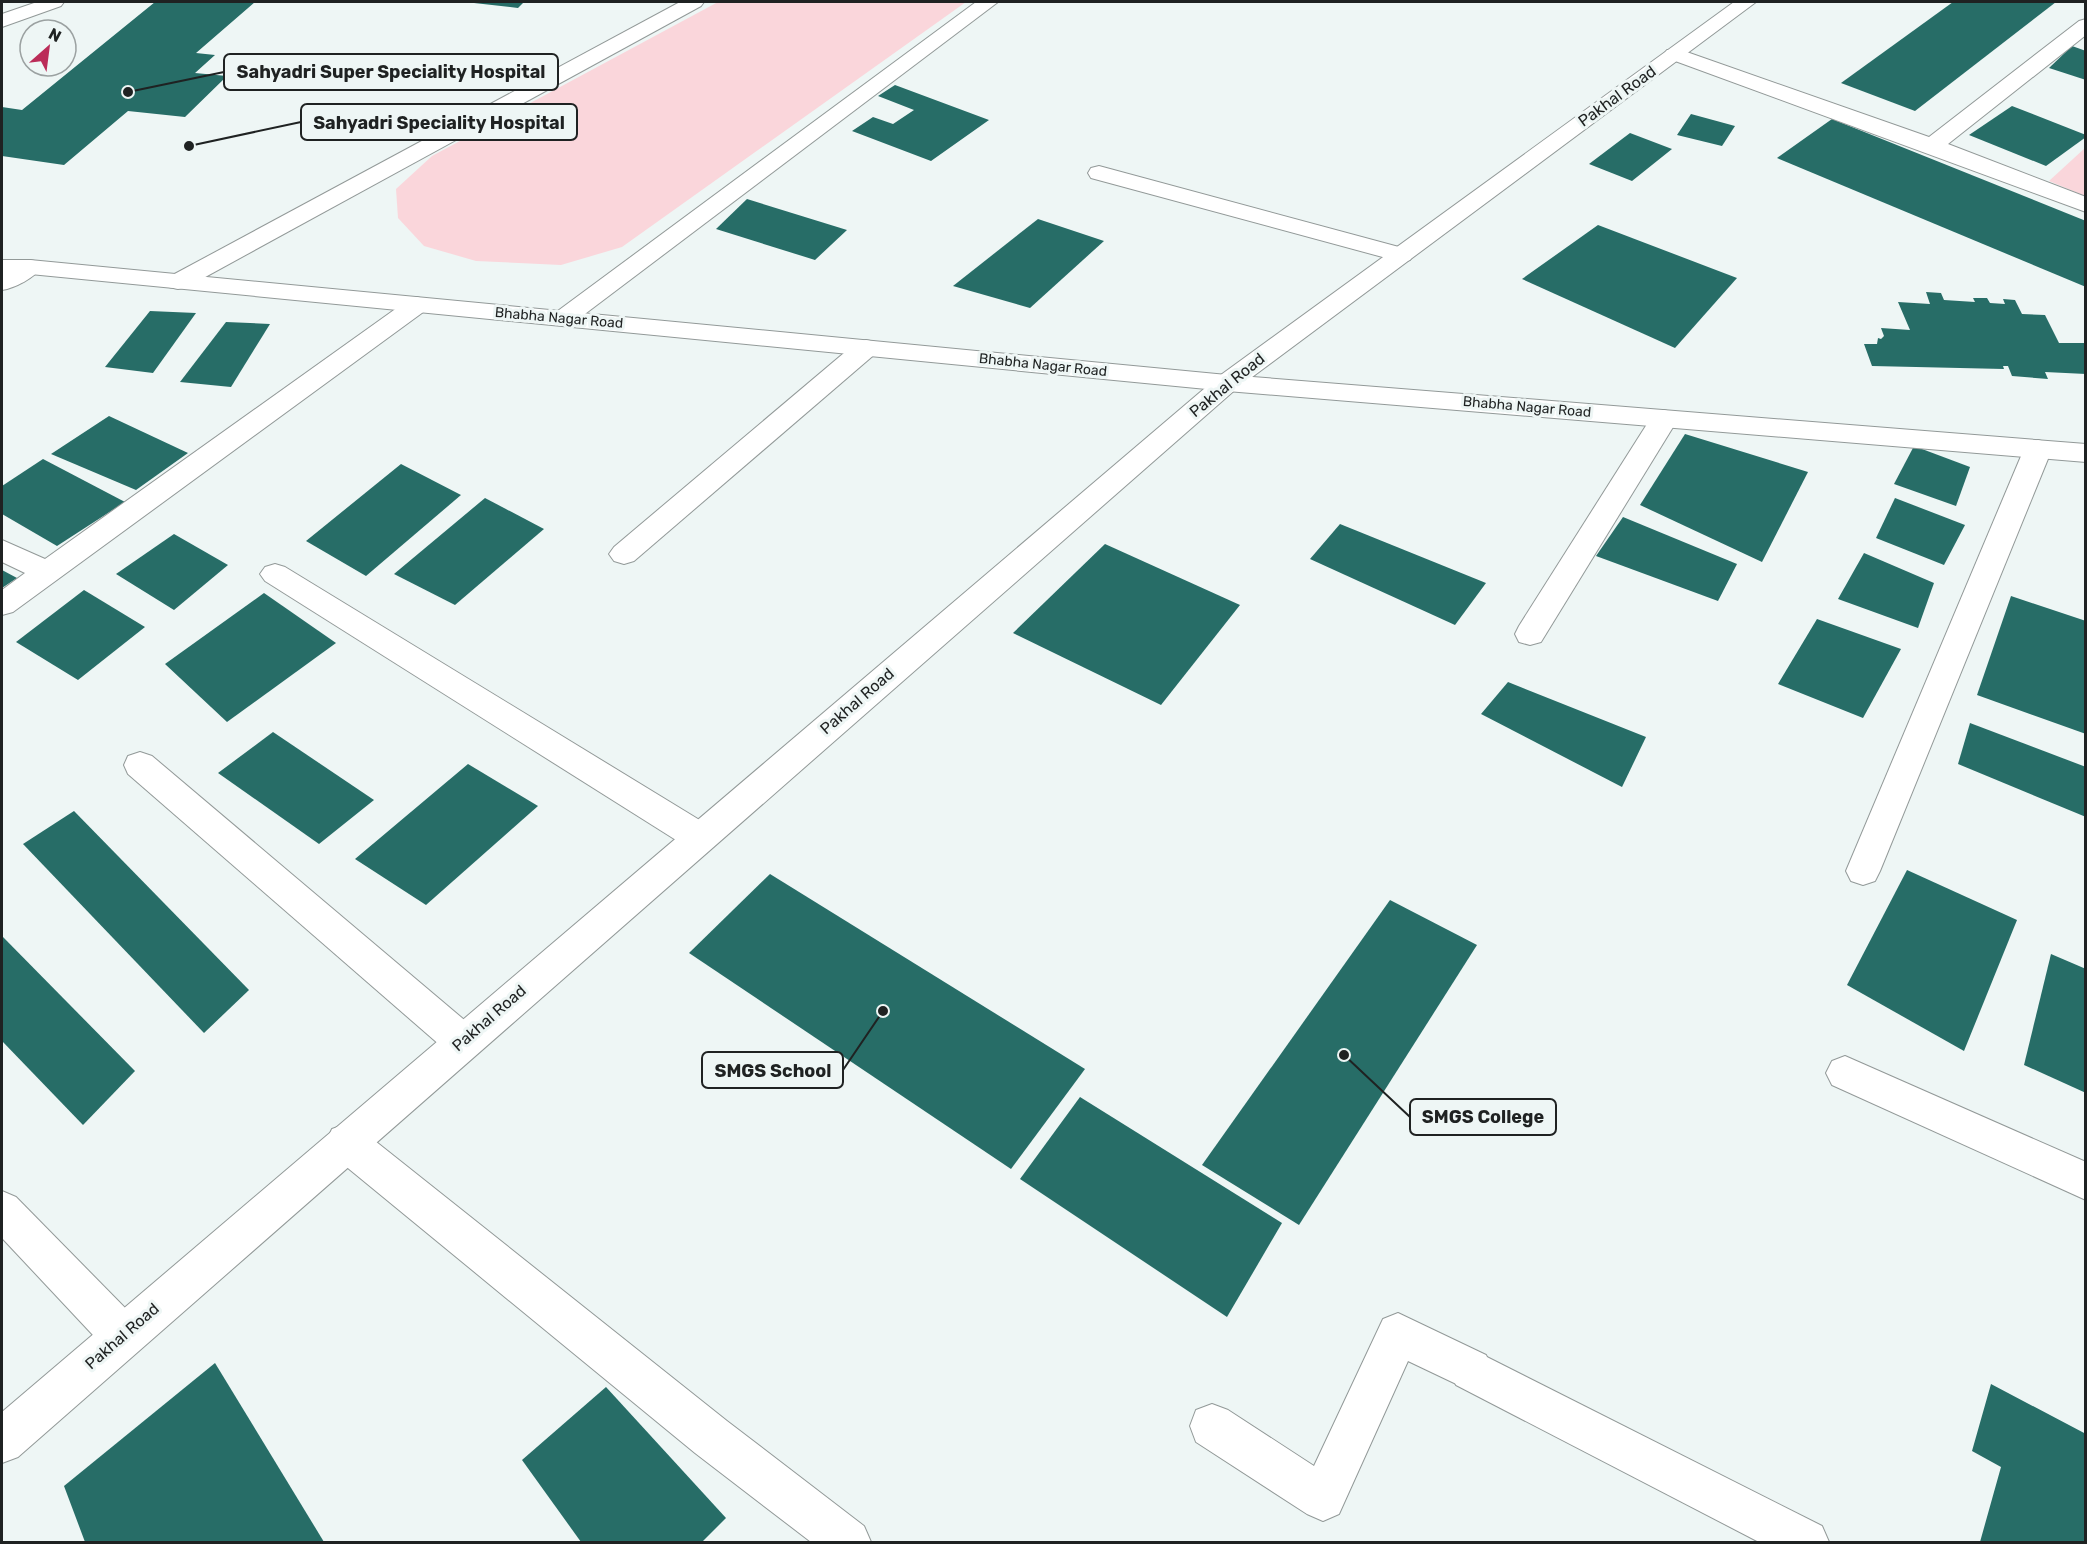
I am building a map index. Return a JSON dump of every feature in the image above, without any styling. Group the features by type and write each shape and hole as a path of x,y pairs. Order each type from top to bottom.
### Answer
{"street":[{"path":"2,21 54,2"},
{"path":"178,282 694,2"},
{"path":"564,318 988,2"},
{"name":"Pakhal Road","path":"2,1441 462,1041 1227,383 1746,2"},
{"path":"1932,146 2085,25"},
{"path":"1674,54 1932,146 2085,205"},
{"path":"1099,173 1401,255"},
{"name":"Bhabha Nagar Road","path":"2,267 30,267 1227,383 2085,453"},
{"path":"2,283 30,267"},
{"path":"2,605 417,305"},
{"path":"624,554 866,348"},
{"path":"1530,634 1664,419"},
{"path":"1863,871 2038,449"},
{"path":"2,550 47,572"},
{"path":"275,574 699,837"},
{"path":"140,765 462,1041"},
{"path":"1845,1073 2085,1182"},
{"path":"346,1142 833,1538"},
{"path":"2,1210 122,1335"},
{"path":"1212,1426 1323,1498 1398,1334 1806,1542"}],"shaded area":[{"path":"718,2 966,2 622,247 561,265 476,261 424,246 398,218 396,189 432,156"},
{"path":"2085,148 2085,196 2049,181"}],"building":[{"path":"155,2 255,2 196,53 215,55 195,73 227,76 185,117 128,111 64,165 2,156 2,107 22,110 61,78 78,78 78,65"},
{"path":"465,2 524,2 518,8"},
{"path":"1953,2 2056,2 1915,111 1841,83"},
{"path":"2072,46 2086,51 2086,80 2049,68"},
{"path":"895,85 989,120 931,161 852,131 873,117 893,124 914,110 878,96"},
{"path":"2012,106 2086,135 2086,137 2046,166 1969,135"},
{"path":"1691,114 1735,126 1722,146 1677,135"},
{"path":"1832,119 2086,221 2086,287 1777,158"},
{"path":"1630,133 1672,149 1632,181 1589,164"},
{"path":"747,199 847,230 815,260 716,229"},
{"path":"1038,219 1104,241 1030,308 953,286"},
{"path":"1598,225 1737,278 1675,348 1522,279"},
{"path":"1926,292 1941,293 1944,300 1975,302 1973,298 1987,298 1990,303 2005,304 2003,299 2015,300 2022,314 2045,315 2059,343 2086,343 2086,374 2045,372 2048,379 2012,376 2008,366 2003,366 2004,369 1872,366 1864,344 1877,344 1878,338 1881,339 1884,336 1881,328 1910,330 1898,302 1930,304"},
{"path":"150,311 196,313 153,373 105,367"},
{"path":"226,322 270,324 231,387 180,382"},
{"path":"109,416 188,453 136,490 51,454"},
{"path":"1685,434 1808,472 1762,562 1640,505"},
{"path":"1914,446 1970,467 1956,506 1894,484"},
{"path":"43,459 125,502 57,546 2,514 2,486"},
{"path":"401,464 461,495 366,576 306,541"},
{"path":"485,498 544,529 455,605 394,574"},
{"path":"1895,498 1965,525 1944,565 1876,538"},
{"path":"1623,517 1737,564 1718,601 1596,556"},
{"path":"1340,524 1486,583 1455,625 1310,559"},
{"path":"174,534 228,565 174,610 116,574"},
{"path":"1105,544 1240,605 1161,705 1013,633"},
{"path":"1864,553 1934,583 1918,628 1838,599"},
{"path":"2,570 17,578 2,588"},
{"path":"84,590 145,627 78,680 16,642"},
{"path":"264,593 336,643 227,722 165,664"},
{"path":"2011,596 2086,621 2086,734 1977,695"},
{"path":"1817,619 1901,649 1863,718 1778,684"},
{"path":"1508,682 1646,737 1622,787 1481,714"},
{"path":"1970,723 2086,767 2086,817 1958,764"},
{"path":"273,732 374,800 319,844 218,773"},
{"path":"468,764 538,806 426,905 355,859"},
{"path":"74,811 249,990 204,1033 23,844"},
{"path":"1907,870 2017,920 1964,1051 1847,985"},
{"path":"770,874 1085,1069 1011,1169 689,953"},
{"path":"1390,900 1477,945 1299,1225 1202,1165"},
{"path":"2,936 135,1071 83,1125 2,1041"},
{"path":"2051,954 2086,969 2086,1093 2024,1065"},
{"path":"1080,1097 1282,1223 1227,1317 1020,1179"},
{"path":"215,1363 324,1542 85,1542 64,1486"},
{"path":"1991,1384 2086,1434 2086,1542 1980,1542 2001,1467 1972,1451"},
{"path":"606,1387 726,1518 702,1542 581,1542 522,1460"}],"place":[{"name":"Sahyadri Super Speciality Hospital","path":"128,92"},
{"name":"Sahyadri Speciality Hospital","path":"189,146"},
{"name":"SMGS School","path":"883,1011"},
{"name":"SMGS College","path":"1344,1055"}]}
